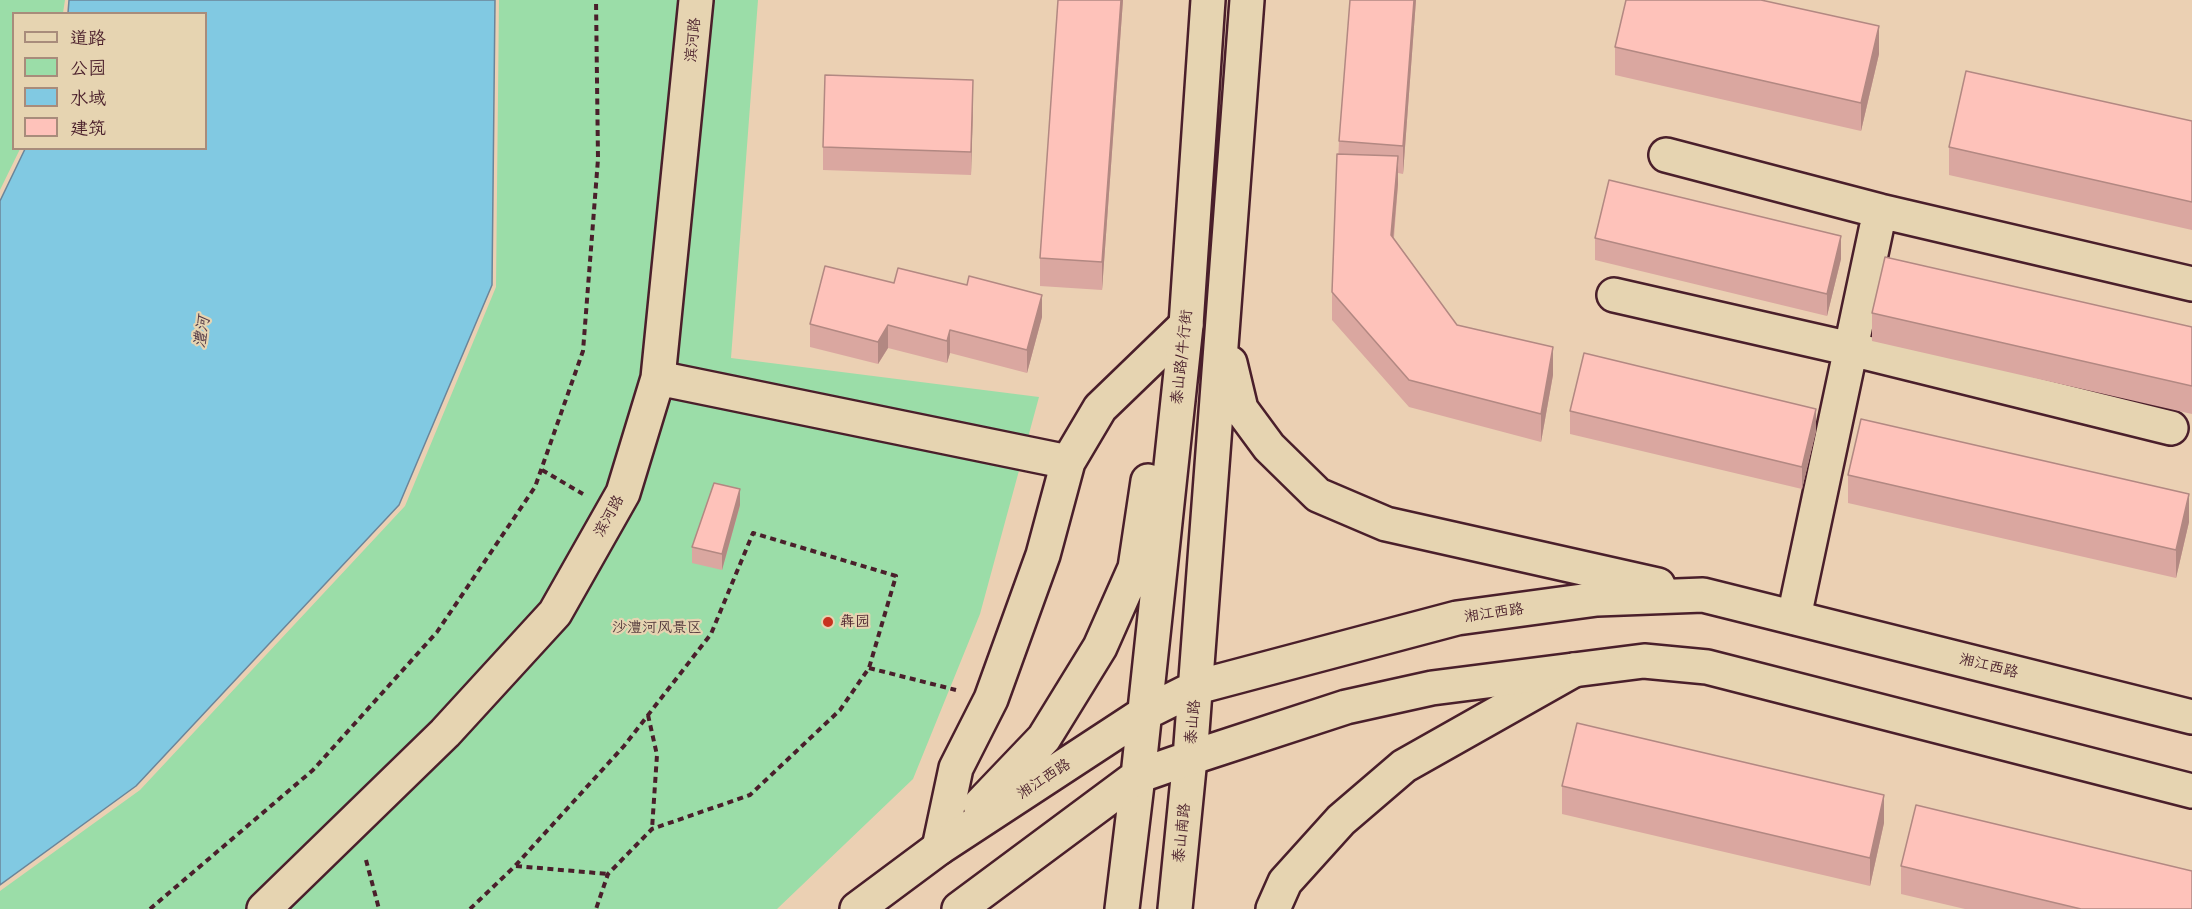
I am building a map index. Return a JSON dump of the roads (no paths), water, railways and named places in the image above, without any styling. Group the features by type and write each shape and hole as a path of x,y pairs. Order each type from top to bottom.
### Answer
{"main road":[{"name":"滨河路","path":"264,909 445,733 555,613 623,493 658,378 696,0"},
{"name":"泰山路/牛行街","path":"1144,713 1186,325 1208,0"},
{"path":"1197,687 1247,0"},
{"path":"1666,155 1880,211 2192,284"},
{"path":"1794,617 1880,211"},
{"path":"1614,295 1851,349 2171,428"},
{"path":"939,848 956,768 991,699 1043,555 1068,462 1100,408 1186,325"},
{"path":"939,848 1044,738 1100,647 1135,568 1159,404 1186,325"},
{"path":"1222,333 1240,409 1269,447 1318,495 1386,524 1703,595"},
{"path":"658,378 1068,462"},
{"name":"湘江西路","path":"857,909 939,848 1144,713 1197,687 1456,618 1598,599 1703,595 2192,717"},
{"path":"959,909 1138,776 1347,707 1432,688 1644,661 1707,667 2192,791"},
{"path":"1273,909 1286,882 1341,820 1404,766 1577,668"},
{"name":"泰山路","path":"1190,758 1197,687"},
{"path":"1122,909 1144,713"},
{"name":"泰山南路","path":"1174,909 1190,758"}],"water":[{"name":"澧河","path":"69,0 495,0 492,285 399,505 136,786 0,885 0,201 25,150 207,150 207,12 68,12"}],"place":[{"name":"犇园","path":"828,622"}],"park label":[{"name":"沙澧河风景区","path":"657,628"}]}
